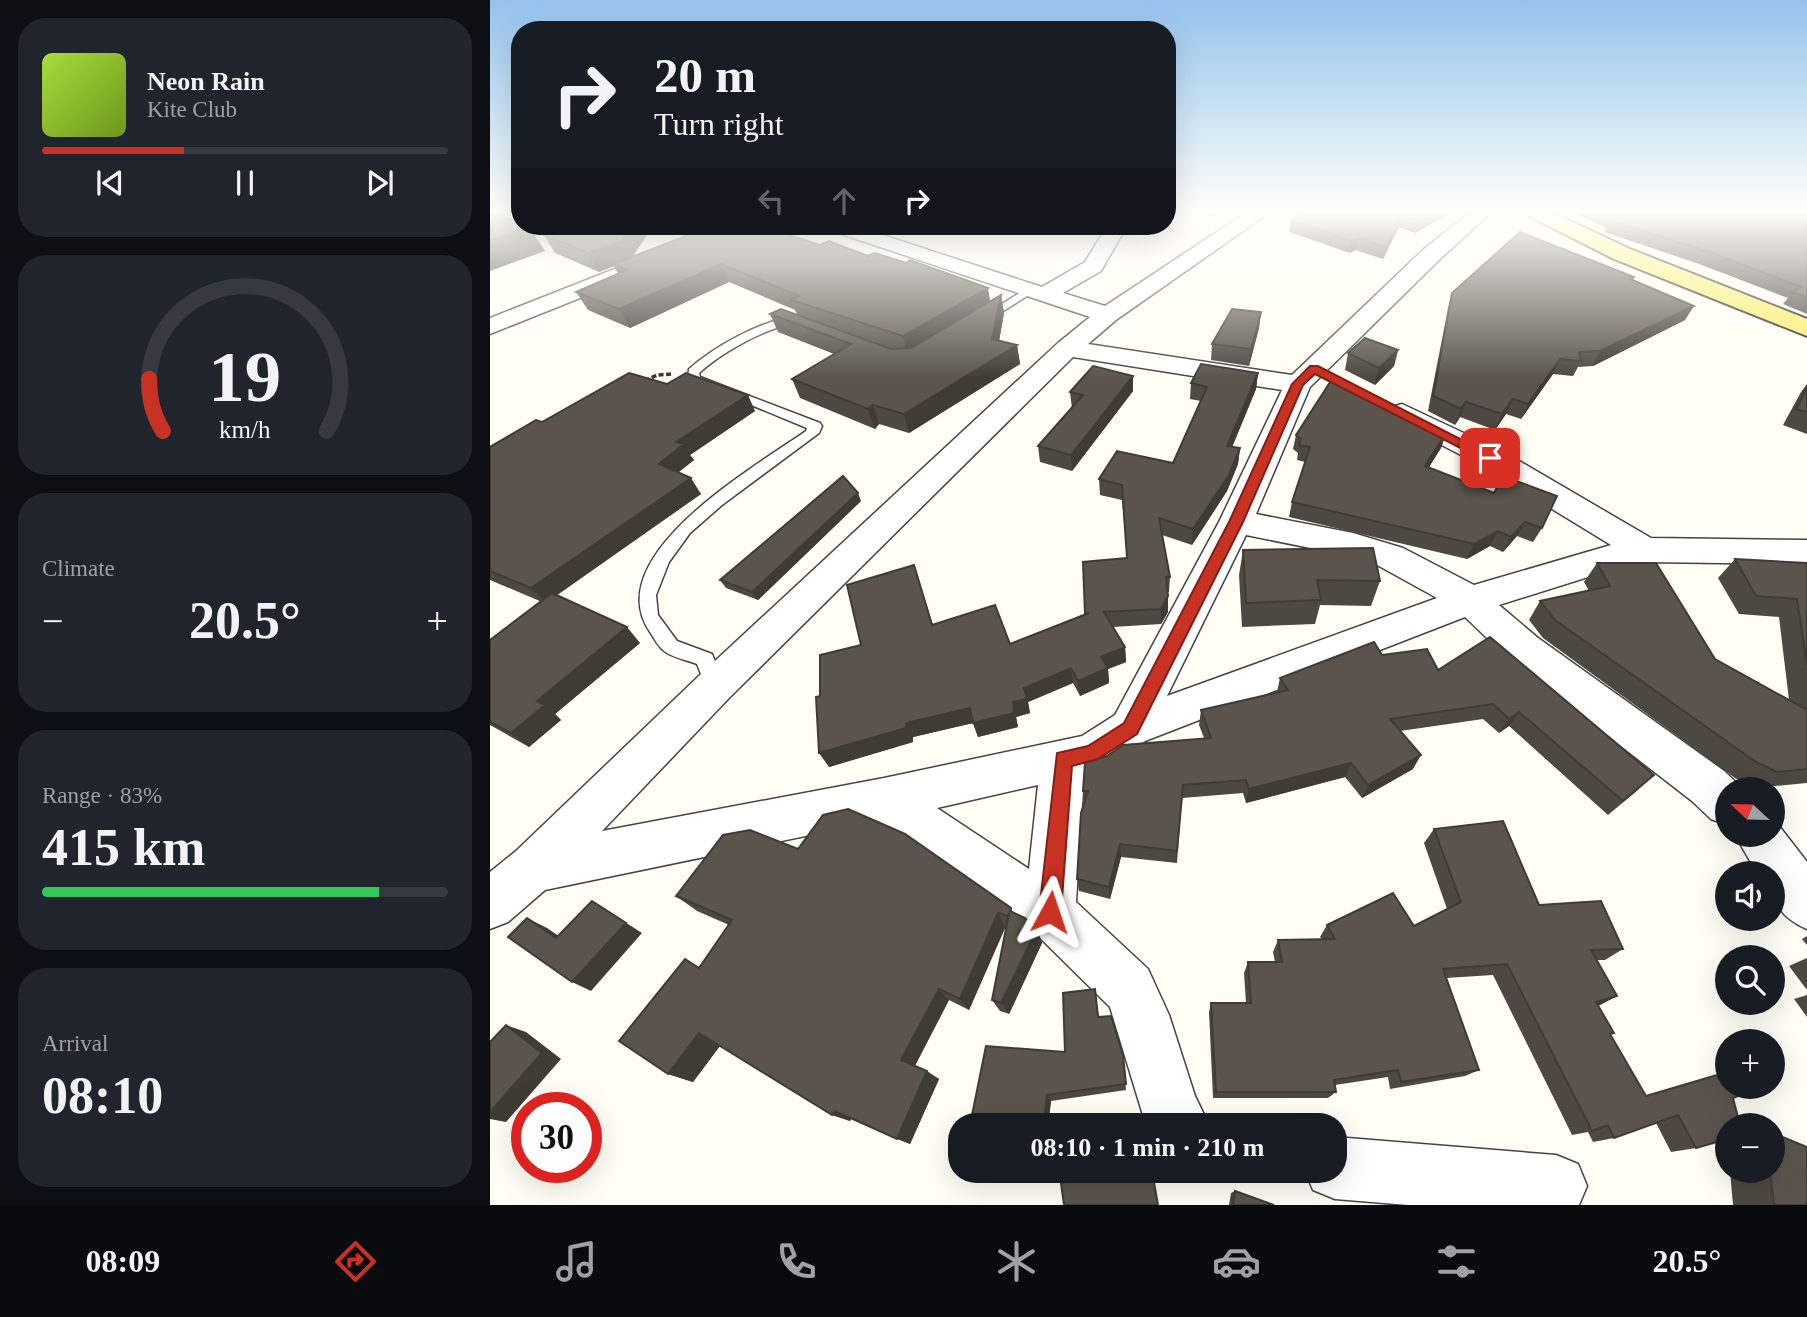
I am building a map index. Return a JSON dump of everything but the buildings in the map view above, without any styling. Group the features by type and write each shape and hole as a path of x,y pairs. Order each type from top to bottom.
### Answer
{"main road":[{"path":"1653,266 1807,328"}],"street":[{"path":"490,315 624,266"},
{"path":"490,327 627,266"},
{"path":"957,266 1108,315"},
{"path":"1037,293 1093,266"},
{"path":"490,904 533,868 715,686 1068,348 1108,315 1180,266"},
{"path":"1130,728 1236,522 1316,377 1420,266"},
{"path":"1068,348 1316,377"},
{"path":"1373,398 1490,458 1645,551"},
{"path":"1236,522 1353,545 1391,557 1470,600 1524,649 1715,793"},
{"path":"533,868 884,799 1092,753 1130,728 1470,600 1601,560 1645,551 1807,552"},
{"path":"1050,912 1063,759"},
{"path":"884,799 1050,912 1094,951 1129,988 1141,1015 1172,1113"},
{"path":"1767,847 1807,904"},
{"path":"1347,1169 1556,1186"}],"lane":[{"path":"969,328 1037,293"},
{"path":"715,686 705,659 670,646 649,616 648,595 661,560 684,529 812,433 815,426 694,379 693,372 701,362 787,320 810,327"}],"path":[{"path":"636,386 657,375 693,372"}],"route":[{"path":"1050,912 1063,759 1092,753 1130,728 1236,522 1298,384 1314,368 1490,458"}]}
